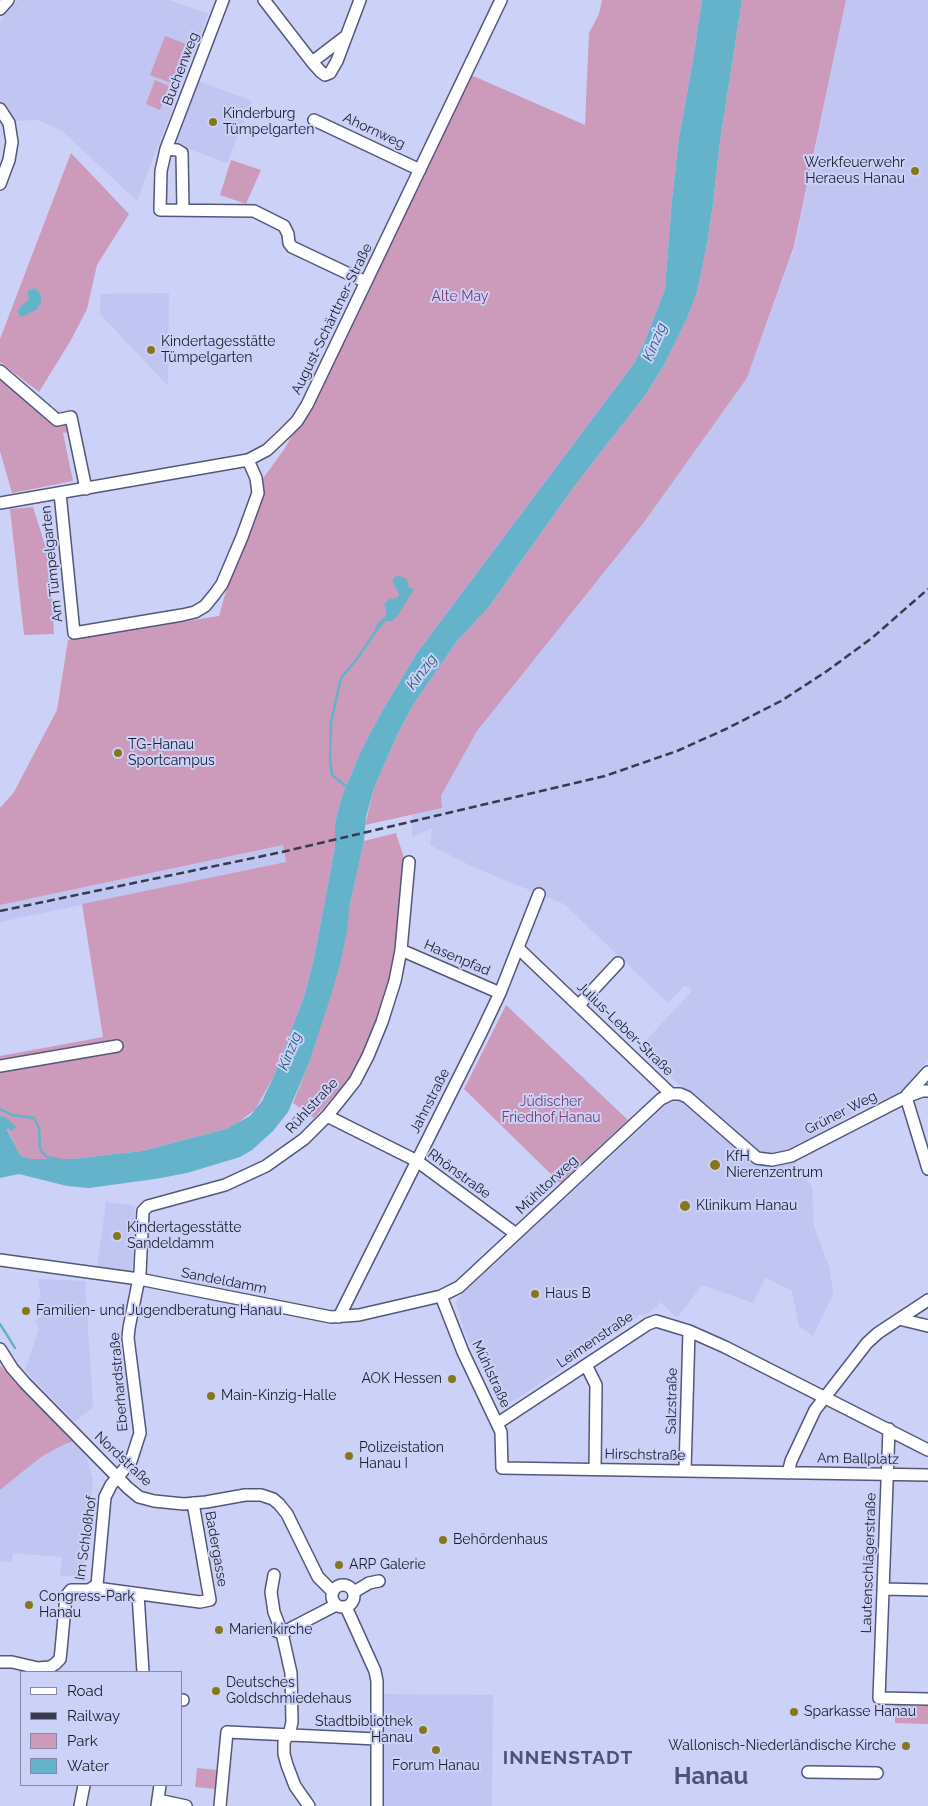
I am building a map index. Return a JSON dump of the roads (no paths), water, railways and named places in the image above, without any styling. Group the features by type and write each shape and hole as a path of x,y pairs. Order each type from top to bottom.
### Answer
{"street":[{"path":"0,9 8,0"},
{"name":"Buchenweg","path":"184,210 160,210 161,171 166,149 223,0"},
{"path":"264,0 320,72 325,75 330,73 333,68 360,0"},
{"name":"August-Schärttner-Straße","path":"0,503 248,460 273,445 297,422 307,405 501,0"},
{"path":"312,62 348,34"},
{"path":"0,109 9,123 12,142 9,160 0,184"},
{"name":"Ahornweg","path":"314,120 420,170"},
{"path":"166,149 177,150 182,153 184,210 246,210 260,213 284,226 288,234 289,243 292,246 366,282"},
{"path":"0,371 57,420 71,417 86,488"},
{"name":"Am Tümpelgarten","path":"60,493 74,632 182,615 195,612 205,606 222,584 258,493 256,478 248,460"},
{"name":"Rühlstraße","path":"139,1280 142,1216 145,1208 224,1185 258,1170 295,1146 327,1116 354,1081 368,1056 386,1010 399,964 409,862"},
{"name":"Jahnstraße","path":"339,1317 500,993 539,894"},
{"name":"Julius-Leber-Straße","path":"518,948 671,1094 680,1094 687,1097 757,1158 772,1160 790,1156"},
{"name":"Hasenpfad","path":"401,950 500,993"},
{"path":"579,1005 618,962"},
{"path":"0,1066 117,1046"},
{"name":"Grüner Weg","path":"906,1096 928,1072"},
{"name":"Grüner Weg","path":"790,1156 906,1096 928,1091"},
{"name":"Mühltorweg","path":"441,1296 461,1286 661,1099 671,1094"},
{"path":"906,1096 928,1169"},
{"name":"Rhönstraße","path":"327,1116 417,1161 516,1234"},
{"name":"Sandeldamm","path":"0,1260 139,1280 339,1317 369,1314 441,1296"},
{"name":"Eberhardstraße","path":"118,1477 131,1461 140,1433 128,1338 139,1280"},
{"name":"Mühlstraße","path":"441,1296 463,1352 498,1424 502,1439 502,1468"},
{"path":"788,1473 791,1461 810,1420 825,1397 873,1337 928,1300"},
{"path":"899,1319 928,1326"},
{"name":"Leimenstraße","path":"498,1424 652,1322 662,1322 689,1331 725,1347 928,1450"},
{"name":"Salzstraße","path":"685,1471 689,1331"},
{"name":"Nordstraße","path":"0,1349 12,1368 25,1383 118,1477 135,1493 146,1500 193,1503 245,1495 261,1495 273,1499 287,1514 318,1577 333,1592"},
{"path":"586,1365 594,1380 596,1390 595,1469"},
{"name":"Lautenschlägerstraße","path":"888,1429 879,1698 928,1699"},
{"name":"Hirschstraße","path":"502,1468 788,1473"},
{"name":"Am Ballplatz","path":"788,1473 928,1475"},
{"name":"Im Schloßhof","path":"52,1670 60,1660 66,1596 71,1590 96,1588 106,1497 111,1485 118,1477"},
{"name":"Badergasse","path":"138,1594 200,1602 210,1600 193,1503"},
{"path":"274,1576 271,1592 274,1612 291,1674 292,1722 284,1747 287,1766 295,1786 309,1806"},
{"path":"354,1592 369,1583 379,1581"},
{"path":"279,1632 341,1606 354,1600 354,1592 350,1587 343,1585 337,1587 333,1592 333,1601 341,1606 375,1671 377,1681 377,1806"},
{"path":"96,1588 138,1594 142,1671"},
{"path":"883,1589 928,1590"},
{"path":"0,1662 12,1662 52,1670"},
{"path":"220,1806 227,1732 377,1739"},
{"path":"808,1772 877,1773"},
{"path":"80,1806 84,1786"},
{"path":"160,1786 157,1803 186,1806"}],"water":[{"name":"Kinzig","path":"702,0 742,0 720,141 707,244 697,292 688,316 664,365 646,394 573,488 488,608 457,641 413,705 398,733 374,788 366,817 364,841 350,904 347,930 333,989 309,1063 288,1112 273,1131 252,1150 240,1157 187,1173 89,1188 67,1186 19,1174 0,1178 0,1116 5,1117 17,1127 11,1131 9,1128 7,1130 21,1156 31,1159 72,1159 142,1151 226,1129 250,1116 262,1101 274,1076 305,994 314,958 335,847 335,823 342,796 361,751 417,653 635,362 645,341 665,289 679,138"},
{"path":"35,288 41,295 41,302 36,310 21,317 17,311 29,300 27,291"},
{"path":"399,576 407,579 409,588 414,589 398,615 392,621 386,621 378,630 375,627 387,614 384,605 390,598 398,597 399,594 392,580"}],"waterway":[{"path":"347,787 332,775 330,759 331,722 341,678 357,659 377,629"},
{"path":"0,1109 12,1115 34,1118 39,1128 42,1152 47,1157 58,1159"},
{"path":"0,1324 15,1348"}],"railway":[{"path":"0,911 282,852 605,776 677,751 781,701 827,671 872,638 928,589"}],"place":[{"name":"Kinderburg Tümpelgarten","path":"213,122"},
{"name":"Werkfeuerwehr Heraeus Hanau","path":"915,171"},
{"name":"Kindertagesstätte Tümpelgarten","path":"151,350"},
{"name":"TG-Hanau Sportcampus","path":"118,753"},
{"name":"KfH Nierenzentrum","path":"715,1165"},
{"name":"Klinikum Hanau","path":"685,1206"},
{"name":"Kindertagesstätte Sandeldamm","path":"117,1236"},
{"name":"Haus B","path":"535,1294"},
{"name":"Familien- und Jugendberatung Hanau","path":"26,1311"},
{"name":"AOK Hessen","path":"452,1379"},
{"name":"Main-Kinzig-Halle","path":"211,1396"},
{"name":"Polizeistation Hanau I","path":"349,1456"},
{"name":"Behördenhaus","path":"443,1540"},
{"name":"ARP Galerie","path":"339,1565"},
{"name":"Congress-Park Hanau","path":"29,1605"},
{"name":"Marienkirche","path":"219,1630"},
{"name":"Deutsches Goldschmiedehaus","path":"216,1691"},
{"name":"Sparkasse Hanau","path":"794,1712"},
{"name":"Stadtbibliothek Hanau","path":"423,1730"},
{"name":"Wallonisch-Niederländische Kirche","path":"906,1746"},
{"name":"Forum Hanau","path":"436,1750"}],"district":[{"name":"INNENSTADT","path":"568,1758"},
{"name":"Hanau","path":"711,1777"}],"park label":[{"name":"Alte May","path":"460,297"},
{"name":"Jüdischer Friedhof Hanau","path":"551,1110"}]}
